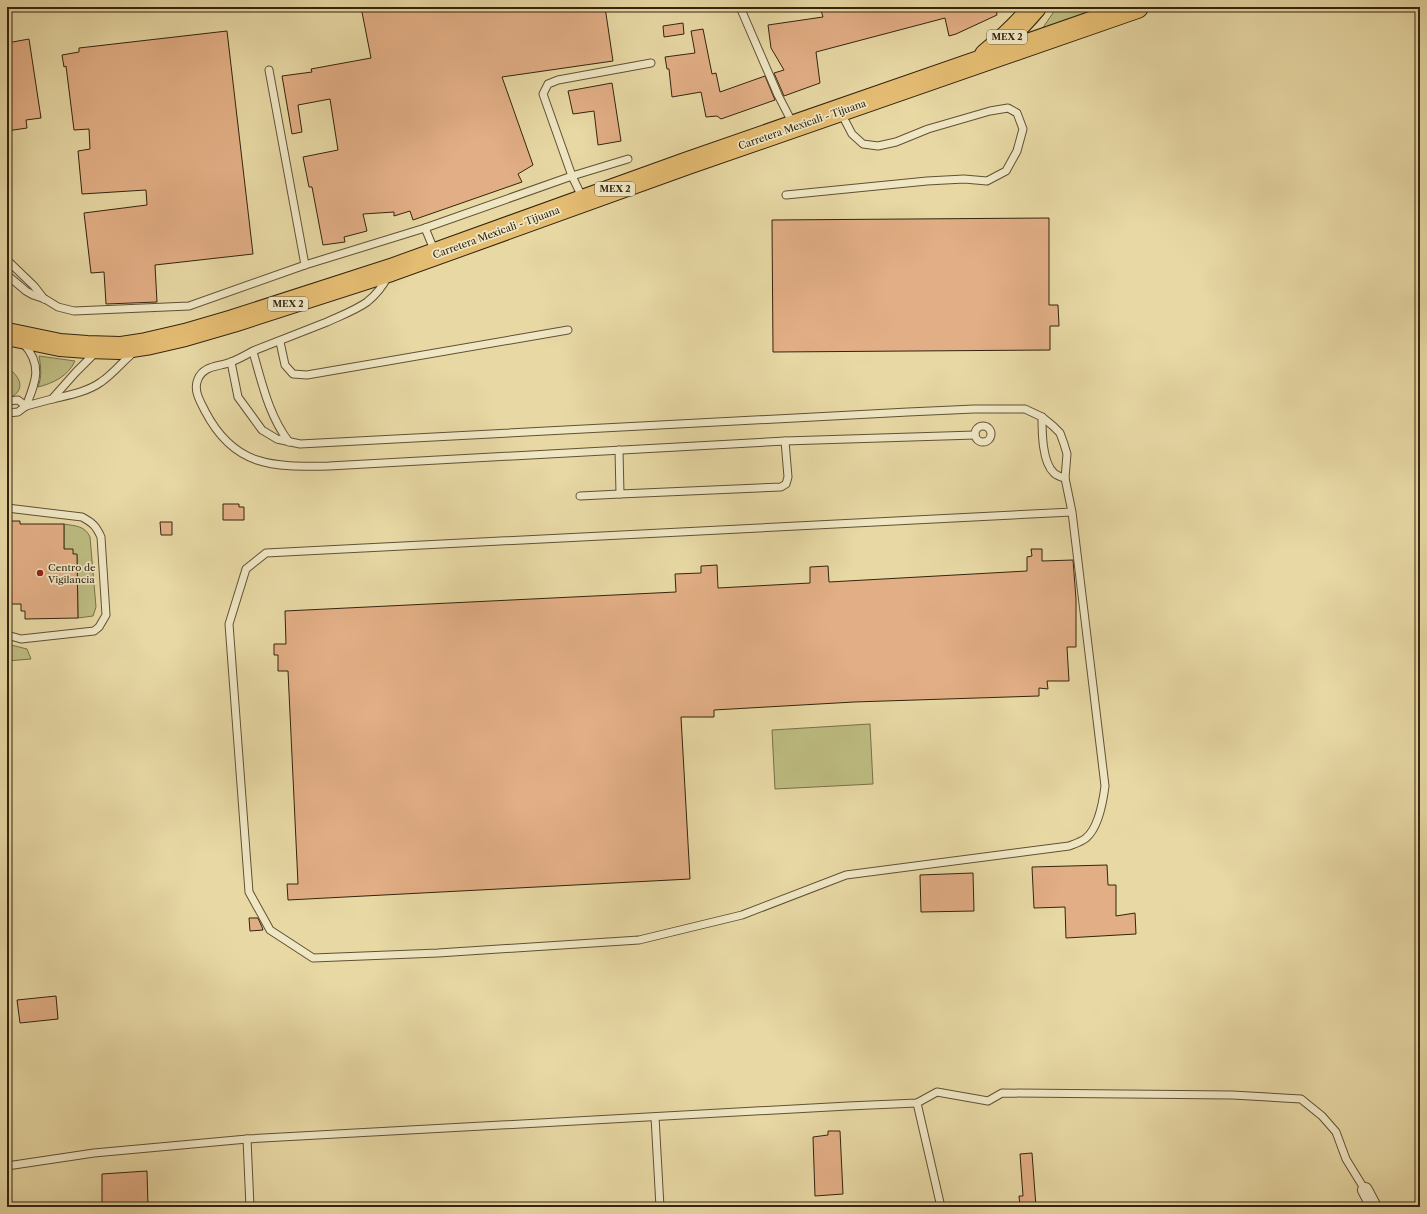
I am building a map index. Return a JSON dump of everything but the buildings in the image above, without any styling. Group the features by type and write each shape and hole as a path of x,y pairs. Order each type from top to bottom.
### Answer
{"main road":[{"name":"Carretera Mexicali - Tijuana","path":"976,63 1024,21 1035,7"},
{"name":"Carretera Mexicali - Tijuana","path":"11,335 60,345 120,348 185,335 233,321 391,270 794,126 976,63 1125,8"}],"street":[{"path":"1365,1190 1374,1207"}],"lane":[{"path":"740,7 778,95 794,126"},
{"path":"584,201 572,176 543,94 548,84 558,80 651,63"},
{"path":"269,70 305,266"},
{"path":"786,195 927,181 964,179 987,181 1006,171 1017,151 1023,128 1017,113 1008,108 990,110 928,129 896,142 878,146 863,144 852,134 840,111"},
{"path":"7,275 26,291 45,299 58,307 82,312 189,306 305,266 425,228 572,176 628,159"},
{"path":"425,228 435,254"},
{"path":"7,260 45,299"},
{"path":"391,270 379,291 367,302 336,318 231,362 208,368 202,373 197,380 196,387 198,398 213,426 226,441 242,453 264,462 296,466 329,466 785,441 975,435"},
{"path":"280,342 285,365 293,374 307,375 568,330"},
{"path":"11,335 30,351 37,372 35,384 26,406"},
{"path":"7,413 18,412 26,406 86,390 113,373 125,360 144,344"},
{"path":"52,399 101,347"},
{"path":"253,352 269,406 281,431 289,442"},
{"path":"231,362 238,397 262,430 277,439 300,444 974,409 1024,409 1042,417 1060,432 1067,454 1065,478 1072,512 1105,786 1102,810 1094,827 1086,838 1069,846 846,875 742,915 640,940 438,953 313,958 270,930 249,892 229,624 246,569 266,553 1072,512"},
{"path":"7,401 18,400 26,406"},
{"path":"1042,417 1044,450 1049,466 1053,472 1065,478"},
{"path":"580,496 781,487 786,484 788,477 785,441"},
{"path":"619,450 620,494"},
{"path":"7,508 82,517 92,522 97,528 101,537 106,615 99,627 94,631 21,639 7,635"},
{"path":"7,1166 94,1153 247,1139 917,1103 937,1092 988,1101 1002,1093 1232,1096 1301,1099 1322,1116 1336,1132 1346,1159 1365,1190"},
{"path":"917,1103 941,1207"},
{"path":"655,1117 660,1207"},
{"path":"247,1139 250,1207"}],"shaded area":[{"path":"1057,7 1098,7 1099,8 1042,29"},
{"path":"39,356 75,361 69,371 60,378 38,387 41,372"},
{"path":"7,367 17,377 20,385 19,389 13,396 7,396"},
{"path":"64,524 83,529 90,537 96,607 93,616 78,618 77,555 64,549"},
{"path":"7,644 27,649 31,659 7,661"},
{"path":"870,724 873,784 775,789 772,730"}],"place":[{"name":"Centro de Vigilancia","path":"40,573"}]}
